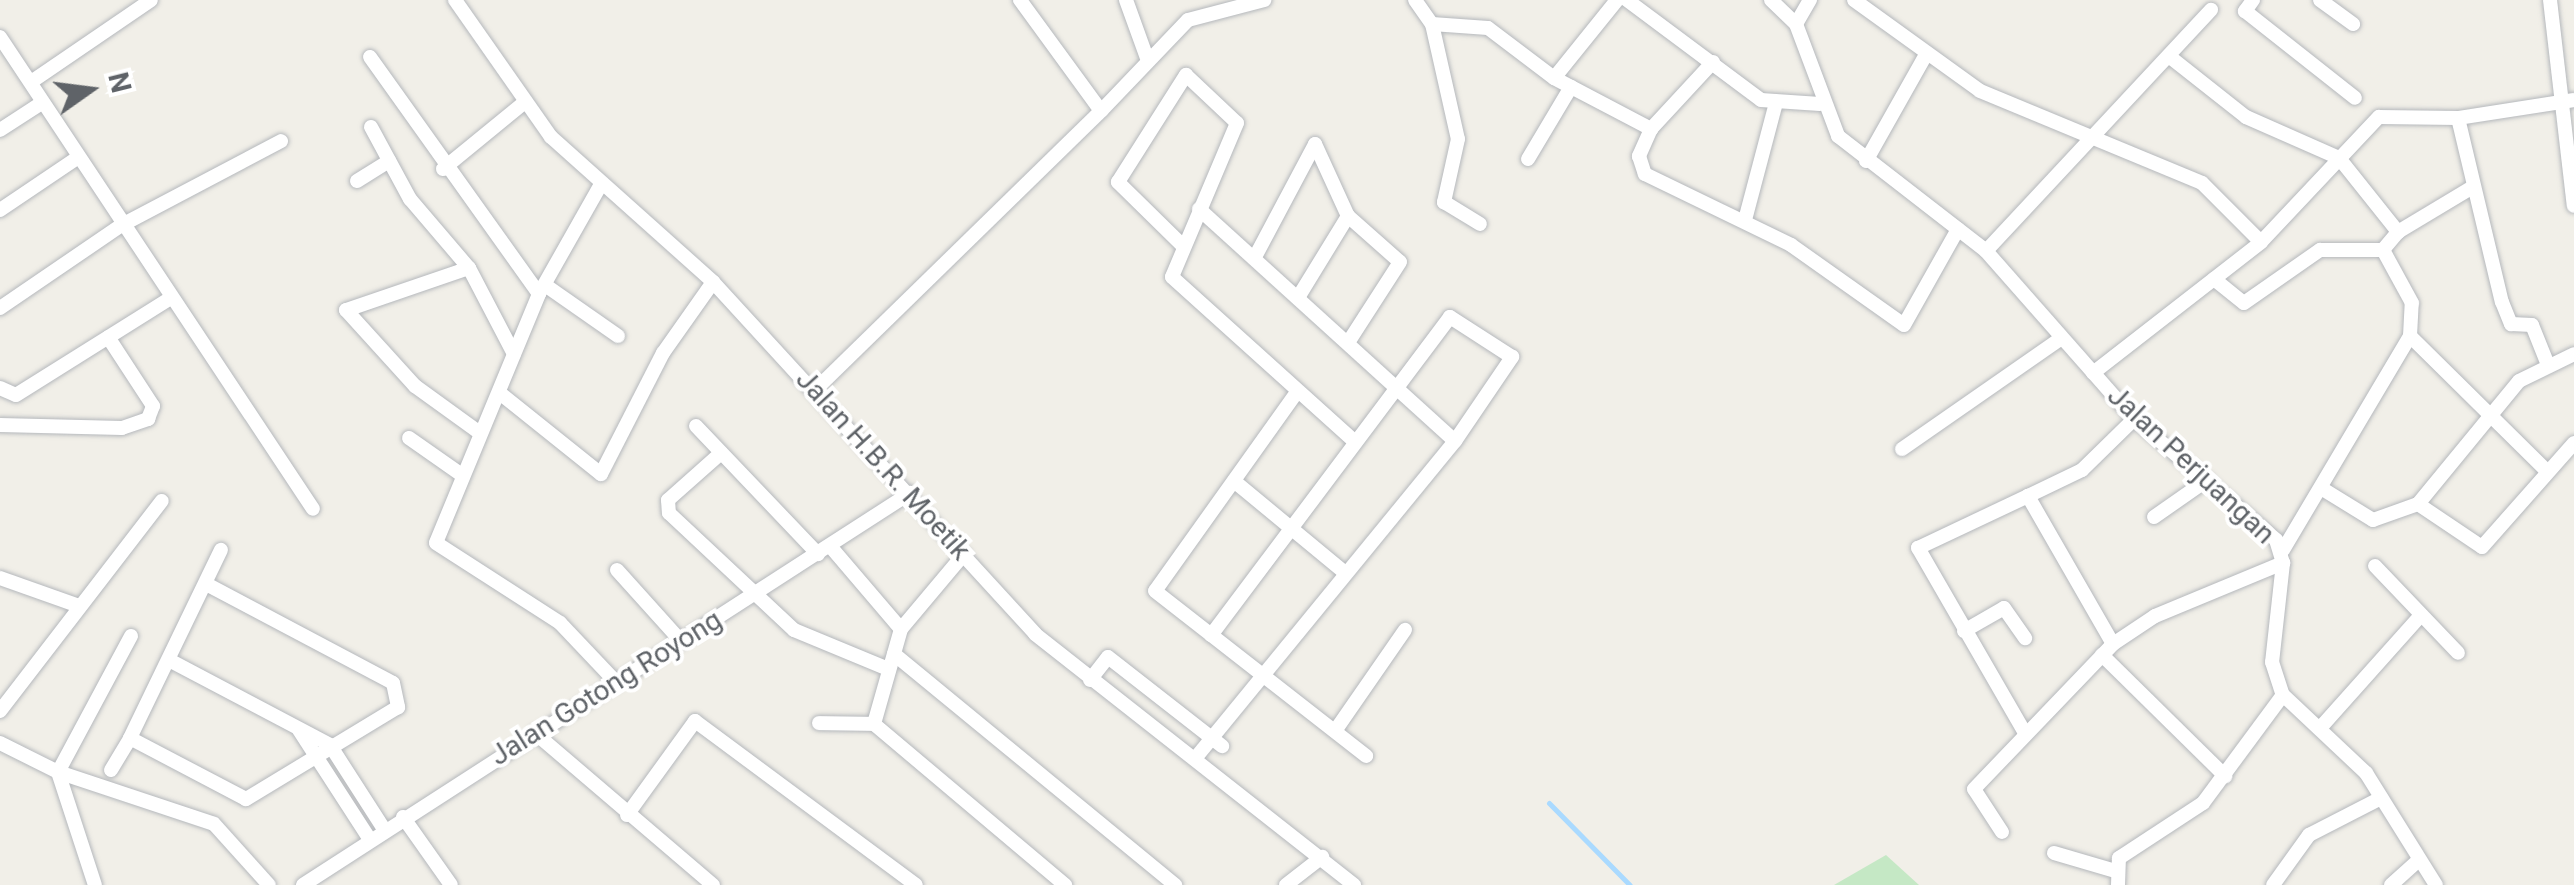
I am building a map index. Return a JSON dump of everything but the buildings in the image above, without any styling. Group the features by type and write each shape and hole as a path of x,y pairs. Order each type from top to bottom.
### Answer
{"street":[{"path":"31,82 151,0"},
{"name":"Jalan H.B.R. Moetik","path":"456,0 524,102 600,186 713,282 964,554 1090,680 1203,759 1354,885"},
{"path":"1020,0 1101,111"},
{"path":"1126,0 1148,58"},
{"path":"1193,0 1194,16"},
{"path":"816,390 1194,16 1264,0"},
{"path":"1415,0 1432,24 1458,139 1444,202 1480,224"},
{"path":"1554,78 1617,0"},
{"path":"1627,0 1776,103 1820,104"},
{"name":"Jalan Perjuangan","path":"1771,0 1796,24 1820,104 1866,162 1986,250 2134,419 2207,480 2283,557 2272,662 2284,695"},
{"path":"1796,24 1810,0"},
{"path":"1854,0 1924,58 2016,111 2202,183 2261,242"},
{"path":"2254,0 2245,12 2355,98"},
{"path":"2320,0 2353,24"},
{"path":"2550,0 2569,101 2574,206"},
{"path":"1986,250 2211,10"},
{"path":"1432,24 1488,28 1554,78 1651,129"},
{"path":"1,41 31,82 40,104 120,226 312,509"},
{"path":"370,57 443,169 542,290 618,336"},
{"path":"2170,57 2246,117 2340,158 2398,232"},
{"path":"1866,162 1924,58"},
{"path":"1712,62 1651,129 1638,156 1645,174 1745,220 1904,325 1958,229"},
{"path":"1182,245 1118,182 1186,75 1237,122 1182,245 1173,278 1354,441"},
{"path":"1528,158 1571,87"},
{"path":"2093,373 2261,242 2379,117 2458,118 2569,101"},
{"path":"443,169 524,102"},
{"path":"1745,220 1776,103"},
{"path":"0,130 40,104"},
{"path":"2458,118 2510,324 2532,326 2548,365"},
{"path":"371,127 389,162 470,268 514,354"},
{"path":"2,301 120,226 281,141"},
{"path":"1255,257 1312,145 1348,216 1401,265 1349,341"},
{"path":"0,210 76,158"},
{"path":"357,181 389,162"},
{"path":"600,186 542,290 500,394 459,473 438,550 560,623 616,682"},
{"path":"2383,250 2398,232 2473,187"},
{"path":"1199,208 1400,386 1456,441"},
{"path":"1298,296 1348,216"},
{"path":"2214,279 2244,303 2320,250 2383,250"},
{"path":"2002,832 1974,789 2108,650 2155,616 2283,557 2364,400 2410,336 2412,303 2383,250"},
{"path":"470,268 346,310 414,386 480,433"},
{"path":"500,394 602,474 663,353 713,282"},
{"path":"0,388 16,396 170,298"},
{"path":"1203,759 1268,678 1344,572 1456,441 1512,357 1454,316 1354,441 1294,530 1211,635"},
{"path":"2410,336 2489,419 2545,469"},
{"path":"0,425 122,428 148,419 153,406 108,337"},
{"path":"1902,449 2060,339"},
{"path":"2321,488 2372,520 2418,504 2519,380 2574,354"},
{"path":"1297,392 1155,589 1366,756"},
{"path":"2025,733 1919,544 2082,470 2134,419"},
{"path":"696,426 901,629"},
{"path":"409,438 459,473"},
{"path":"2418,504 2478,548 2545,469 2574,443"},
{"path":"721,453 666,505 750,597 809,638 888,669"},
{"path":"1234,480 1344,572"},
{"path":"2154,517 2207,480"},
{"name":"Jalan Gotong Royong","path":"311,883 369,838 910,493"},
{"path":"2028,496 2108,650 2225,776"},
{"path":"0,711 162,501"},
{"path":"111,770 210,586 220,550"},
{"path":"874,724 901,629 964,554"},
{"path":"2375,566 2458,653"},
{"path":"617,570 681,640"},
{"path":"0,578 79,606"},
{"path":"130,738 242,799 398,706 398,688 210,586"},
{"path":"1964,630 2004,608 2025,638"},
{"path":"2320,727 2420,615"},
{"path":"1335,732 1405,630"},
{"path":"95,885 58,772 131,636"},
{"path":"894,654 1175,885"},
{"path":"1090,680 1108,657 1216,741"},
{"path":"169,660 330,745 384,829"},
{"path":"2054,852 2116,878 2225,776 2284,695 2320,727 2381,798 2436,885"},
{"path":"627,815 695,722 916,885"},
{"path":"819,723 874,724 1065,885"},
{"path":"296,726 369,838"},
{"path":"535,733 713,885"},
{"path":"0,744 58,772 214,824 269,885"},
{"path":"2273,885 2309,834 2381,798"},
{"path":"403,817 452,885"},
{"path":"1286,885 1322,857"},
{"path":"2391,885 2418,861"}],"green space":[{"path":"1886,855 1919,885 1834,885"}],"waterway":[{"path":"1549,803 1630,885"}]}
